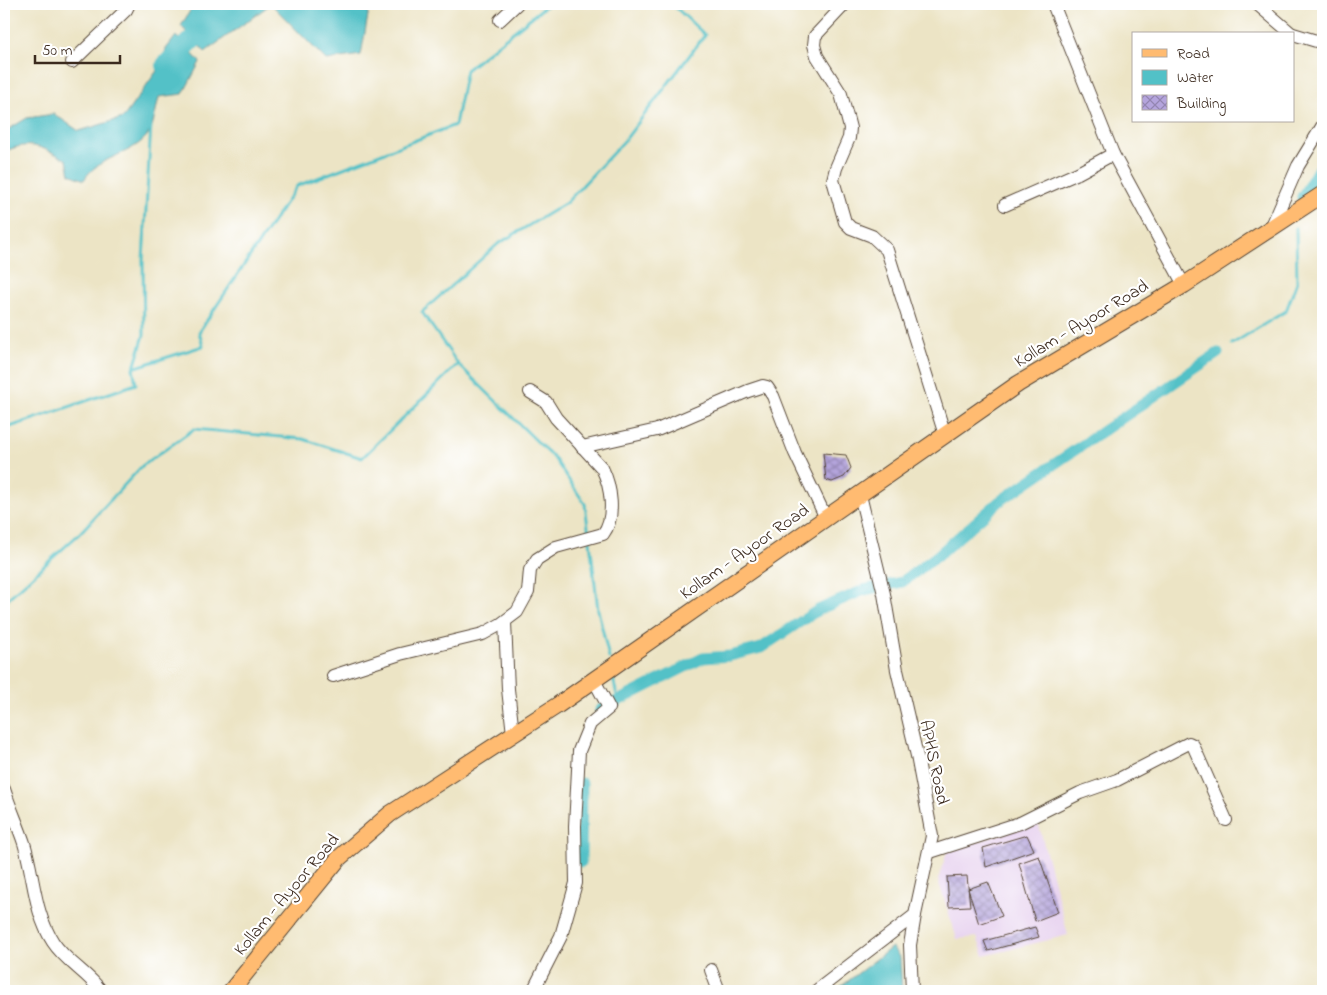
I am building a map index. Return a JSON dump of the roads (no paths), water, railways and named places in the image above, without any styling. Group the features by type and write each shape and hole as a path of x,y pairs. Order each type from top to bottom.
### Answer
{"main road":[{"name":"Kollam - Ayoor Road","path":"231,991 339,858 390,814 594,680 1018,384 1184,285 1323,194"}],"street":[{"path":"72,62 126,10 129,4"},
{"path":"500,20 517,4"},
{"path":"845,4 816,36 814,45 817,56 841,94 850,128 833,180 844,222 851,228 872,236 887,250 945,435"},
{"path":"1053,4 1113,154 1184,285"},
{"path":"1257,4 1290,32"},
{"path":"1294,35 1323,43"},
{"path":"1270,230 1298,166 1323,125"},
{"path":"1005,205 1078,173 1113,154"},
{"path":"582,447 657,430 763,386 773,396 795,453 826,518"},
{"path":"333,676 400,654 483,634 517,612 528,592 530,570 537,559 556,547 603,534 608,528 611,510 607,478 602,468 556,418 546,402 530,392"},
{"name":"APHS Road","path":"860,495 884,594 897,670 932,836 910,946 912,991"},
{"path":"504,622 513,734"},
{"path":"533,991 561,936 576,884 579,751 590,724 609,708 594,680"},
{"path":"930,852 1020,823 1080,793 1117,780 1190,743 1197,752 1226,820"},
{"path":"4,789 24,844 47,931 71,963 94,981 101,991"},
{"path":"816,991 915,915"},
{"path":"711,970 719,991"}],"water":[{"path":"194,4 271,4 205,52 181,26"},
{"path":"271,4 370,4 361,55 326,60"},
{"path":"176,36 200,62 183,94 159,97 151,129 139,144 97,166 84,180 70,174 67,160 44,149 22,146 4,152 4,132 27,118 54,114 79,131 123,118 161,65 166,49"},
{"path":"892,947 900,958 902,991 835,991"}],"waterway":[{"path":"166,65 229,4"},
{"path":"4,429 136,384 133,368 203,346 199,332 297,186 455,125 466,70 548,4"},
{"path":"589,535 585,504 554,458 458,364 422,312 498,244 566,203 625,140 705,35 672,4"},
{"path":"134,368 144,335 143,260 151,125"},
{"path":"1302,197 1323,161"},
{"path":"1232,344 1286,311 1297,282 1296,228"},
{"path":"600,710 703,658 730,656 761,648 818,610 864,590 902,582 937,556 1000,501 1218,353"},
{"path":"4,602 79,534 142,466 194,429 303,439 362,458 458,364"},
{"path":"590,541 598,610 609,658"},
{"path":"613,678 618,700"},
{"path":"581,862 582,783"}]}
